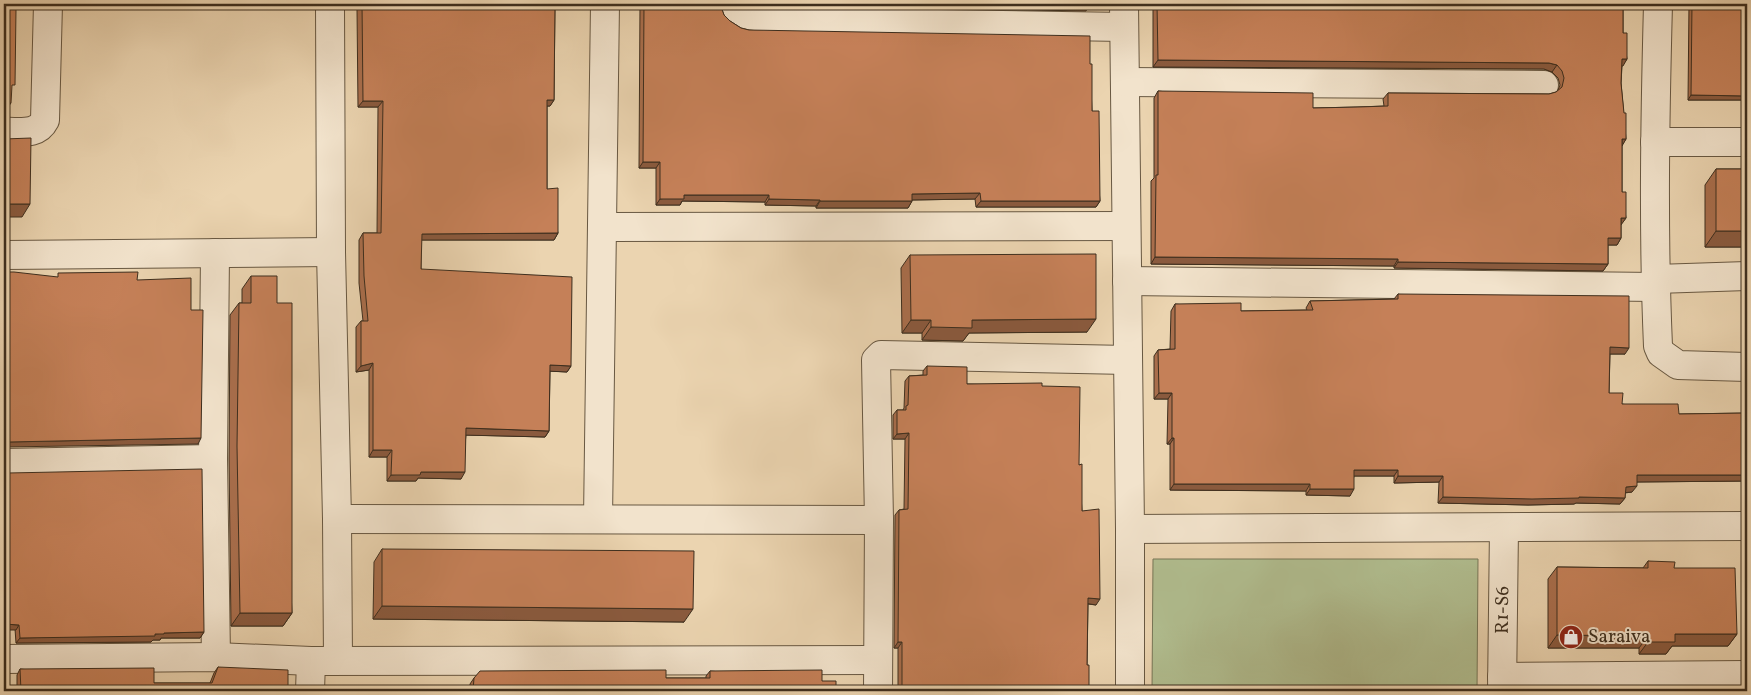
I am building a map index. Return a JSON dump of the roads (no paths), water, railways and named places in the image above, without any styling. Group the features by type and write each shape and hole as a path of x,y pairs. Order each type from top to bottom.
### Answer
{"street":[{"path":"4,132 32,132 42,126 45,120 48,4"},
{"path":"330,4 331,252 338,660"},
{"path":"598,518 605,4"},
{"path":"730,4 734,14 745,21 1124,15 1130,691"},
{"path":"1658,4 1655,142 1658,346 1661,354 1678,365 1747,367"},
{"path":"1125,82 1544,85"},
{"path":"1655,142 1747,142"},
{"path":"602,227 1126,226"},
{"path":"4,255 331,252"},
{"path":"215,253 213,459 216,658"},
{"path":"1127,281 1656,283 1747,276"},
{"path":"878,691 880,520 876,360 878,357 881,355 1128,360"},
{"path":"4,463 213,459"},
{"path":"337,520 598,518 880,520"},
{"path":"1130,529 1747,526"},
{"name":"R1-S6","path":"1502,684 1504,528"},
{"path":"4,659 216,658 311,661 877,660"},
{"path":"310,691 311,661"},
{"path":"1502,684 1747,675"}],"place":[{"name":"Saraiva","path":"1571,637"}]}
